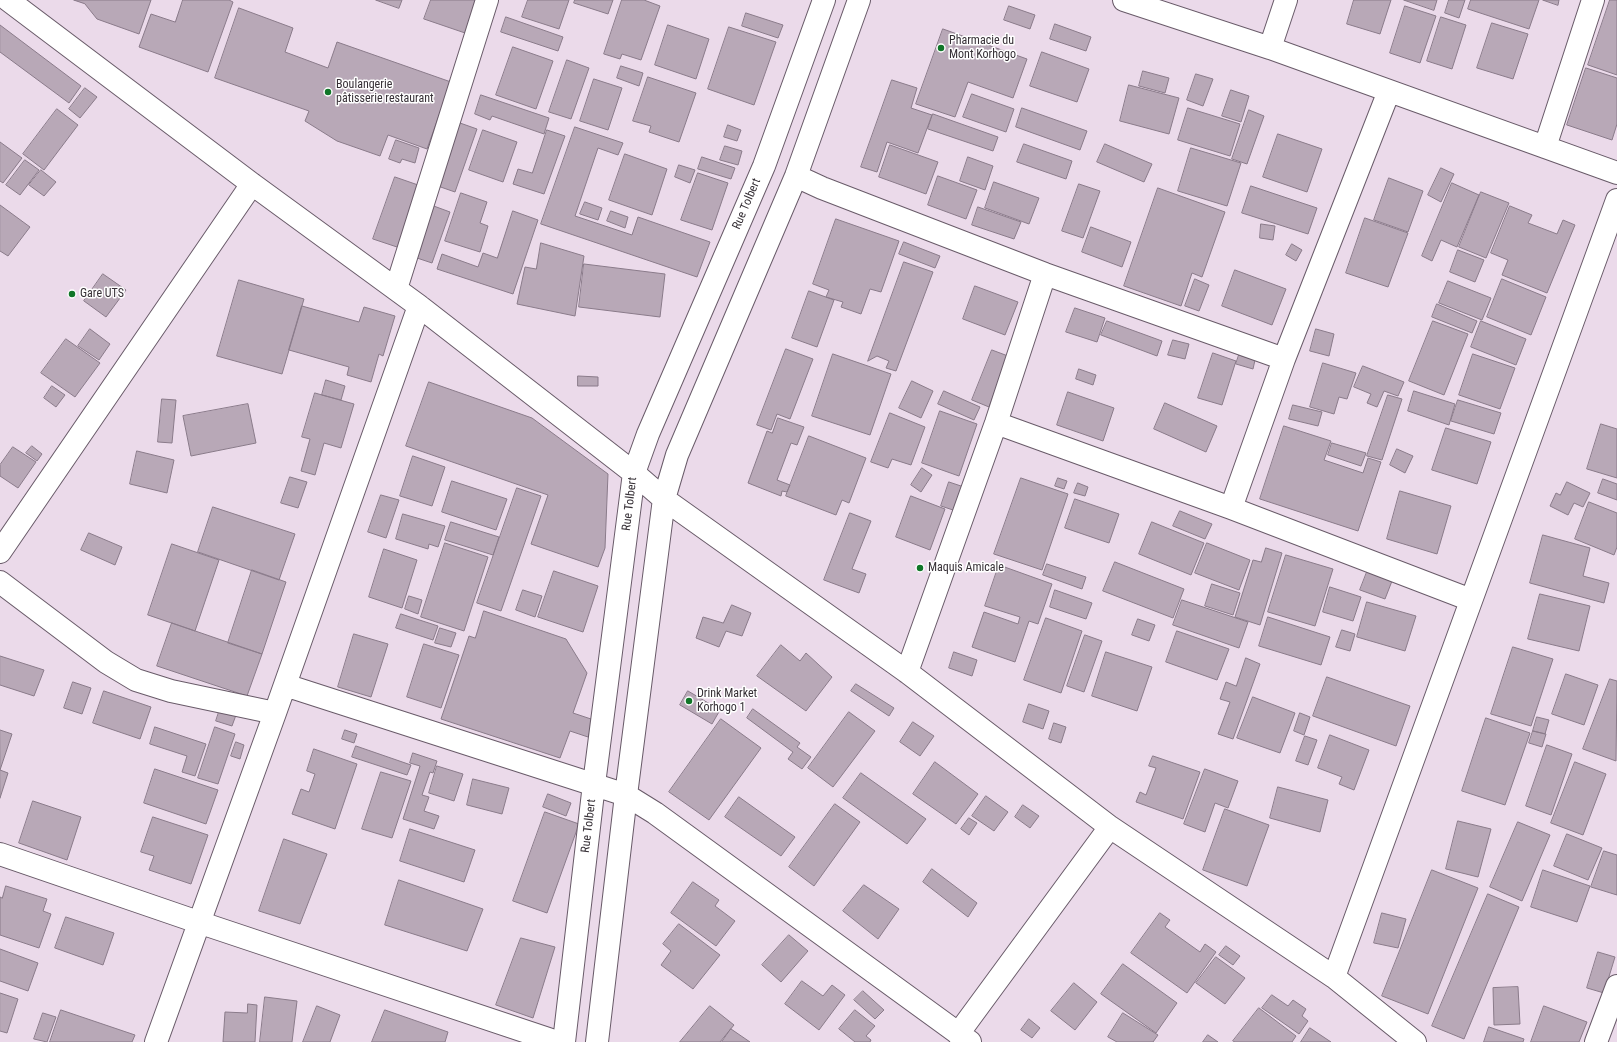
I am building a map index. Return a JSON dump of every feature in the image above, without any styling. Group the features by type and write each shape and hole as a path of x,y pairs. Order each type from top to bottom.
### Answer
{"street":[{"path":"8,0 252,184 419,306 634,473 664,499 907,672 1110,827 1334,977 1415,1042"},
{"path":"396,289 487,0"},
{"name":"Rue Tolbert","path":"564,1042 594,784 634,473 648,434 764,166 824,0"},
{"path":"597,1042 626,795 664,499 677,455 796,176 859,0"},
{"path":"1124,0 1270,48 1617,173"},
{"path":"1270,48 1286,0"},
{"path":"1545,147 1593,0"},
{"path":"1231,508 1284,359 1389,91"},
{"path":"796,176 822,188 1045,274 1284,359"},
{"path":"0,552 252,184"},
{"path":"1334,977 1617,200"},
{"path":"907,672 996,423 1045,274"},
{"path":"156,1042 198,922 285,685 419,306"},
{"path":"996,423 1231,508 1471,600"},
{"path":"0,582 106,662 136,680 170,691 275,712"},
{"path":"285,685 626,795 655,813 964,1038 1110,827"},
{"path":"0,854 556,1042"},
{"path":"1596,1042 1617,986"}],"building":[{"path":"74,0 151,0 139,34 97,19 85,4"},
{"path":"183,0 229,0 233,2 208,72 139,47 151,14 175,22"},
{"path":"376,0 402,0 399,8"},
{"path":"431,0 480,0 468,34 424,19"},
{"path":"528,0 569,0 559,29 522,17"},
{"path":"575,0 613,0 608,14 574,3"},
{"path":"622,0 644,0 660,6 641,60 622,54 620,59 604,54"},
{"path":"1354,0 1391,0 1380,34 1347,24"},
{"path":"1404,0 1437,0 1434,10"},
{"path":"1449,0 1465,0 1459,18 1445,13"},
{"path":"1471,0 1539,0 1529,29 1468,9"},
{"path":"1543,0 1559,0 1558,5"},
{"path":"1610,0 1617,0 1617,75 1588,65"},
{"path":"1009,6 1035,15 1030,29 1004,20"},
{"path":"1405,6 1436,16 1420,63 1390,53"},
{"path":"239,8 293,28 285,52 328,68 337,42 451,82 427,149 388,135 380,156 337,141 305,121 309,111 215,78"},
{"path":"746,13 783,25 778,38 742,26"},
{"path":"506,17 563,37 558,51 501,32"},
{"path":"1441,17 1466,25 1452,69 1427,61"},
{"path":"1492,23 1528,34 1513,79 1477,68"},
{"path":"1055,24 1091,37 1086,51 1050,39"},
{"path":"0,25 81,86 69,103 0,52"},
{"path":"668,25 709,39 696,79 655,65"},
{"path":"729,27 776,42 754,105 708,89"},
{"path":"943,29 1027,59 1013,98 968,82 955,117 916,104"},
{"path":"513,47 553,61 536,109 496,95"},
{"path":"1042,52 1089,69 1077,102 1030,86"},
{"path":"567,60 589,68 571,119 549,112"},
{"path":"621,66 643,73 639,86 617,78"},
{"path":"1586,68 1617,78 1617,124 1612,140 1567,125"},
{"path":"1143,71 1169,78 1165,93 1139,86"},
{"path":"1196,74 1213,79 1203,106 1187,100"},
{"path":"648,77 696,93 679,142 649,132 651,126 633,121"},
{"path":"594,79 622,88 608,130 580,121"},
{"path":"892,80 917,88 911,108 932,115 918,153 887,142 877,172 861,167"},
{"path":"1129,85 1179,98 1169,134 1120,121"},
{"path":"85,88 97,97 80,118 69,109"},
{"path":"1231,90 1249,96 1241,122 1222,116"},
{"path":"972,94 1014,109 1006,132 963,117"},
{"path":"481,95 549,118 544,134 492,116 490,120 475,114"},
{"path":"1022,108 1087,131 1080,150 1016,127"},
{"path":"1188,108 1240,124 1230,156 1178,140"},
{"path":"57,109 78,125 44,170 23,154"},
{"path":"1249,110 1264,116 1247,164 1232,159"},
{"path":"933,114 998,137 993,151 928,129"},
{"path":"460,123 477,129 455,192 432,184 448,157"},
{"path":"728,125 741,130 737,141 724,137"},
{"path":"575,127 623,143 618,155 598,148 575,216 632,235 638,217 710,242 697,277 541,224"},
{"path":"483,130 517,142 503,182 469,170"},
{"path":"547,130 565,136 544,194 513,184 518,169 532,173"},
{"path":"1278,134 1322,149 1307,192 1263,177"},
{"path":"396,140 419,148 415,163 402,159 400,163 389,159"},
{"path":"0,142 22,158 3,183 0,181"},
{"path":"1024,144 1072,161 1066,179 1017,162"},
{"path":"1105,144 1152,164 1144,182 1097,162"},
{"path":"890,145 938,162 926,194 879,177"},
{"path":"725,146 742,151 738,165 720,160"},
{"path":"1191,148 1241,163 1227,206 1178,191"},
{"path":"625,154 667,169 652,215 609,200"},
{"path":"702,157 735,168 731,179 698,169"},
{"path":"968,157 993,166 985,190 960,181"},
{"path":"25,160 39,170 20,195 6,185"},
{"path":"679,165 695,170 690,183 675,177"},
{"path":"1441,168 1454,174 1441,202 1428,195"},
{"path":"41,170 56,182 44,196 29,185"},
{"path":"698,173 728,183 712,230 681,220"},
{"path":"938,176 977,190 966,219 928,205"},
{"path":"395,177 421,186 400,248 373,239"},
{"path":"1389,178 1423,191 1408,232 1374,220"},
{"path":"994,182 1039,198 1029,224 985,208"},
{"path":"1452,183 1479,195 1457,247 1441,240 1432,261 1422,256"},
{"path":"1079,184 1100,191 1083,238 1062,231"},
{"path":"1251,186 1317,208 1308,234 1242,213"},
{"path":"1158,188 1225,212 1202,277 1192,273 1181,306 1124,286"},
{"path":"1481,192 1509,203 1486,258 1459,247"},
{"path":"461,193 487,202 480,223 488,226 480,252 445,241"},
{"path":"585,202 602,208 598,220 580,214"},
{"path":"0,205 30,227 8,256 0,251"},
{"path":"431,205 450,212 432,263 414,257"},
{"path":"1510,206 1532,215 1528,223 1557,234 1563,220 1575,225 1547,293 1502,275 1508,260 1491,253"},
{"path":"978,207 1021,222 1014,239 972,225"},
{"path":"513,211 538,220 513,294 437,269 442,254 478,267 483,253 497,258"},
{"path":"611,211 628,217 625,228 607,221"},
{"path":"1365,218 1408,233 1388,287 1346,273"},
{"path":"836,219 899,241 881,292 870,289 861,314 841,307 843,302 826,297 829,290 813,284"},
{"path":"1261,224 1275,226 1273,240 1260,238"},
{"path":"1091,227 1131,242 1122,267 1082,252"},
{"path":"904,242 940,256 935,268 899,254"},
{"path":"541,243 584,256 575,316 517,304 525,267 536,269"},
{"path":"1292,244 1302,250 1296,261 1286,255"},
{"path":"1458,250 1484,260 1475,282 1450,272"},
{"path":"904,262 933,272 896,371 886,368 889,361 877,356 868,361"},
{"path":"584,264 665,274 660,317 579,307"},
{"path":"1235,270 1286,289 1272,325 1222,306"},
{"path":"103,274 126,290 106,317 84,301"},
{"path":"1195,279 1209,285 1199,311 1185,306"},
{"path":"1502,279 1546,297 1531,335 1487,317"},
{"path":"239,280 304,299 282,374 217,356"},
{"path":"1448,281 1491,298 1482,320 1439,303"},
{"path":"975,286 1018,302 1005,335 963,319"},
{"path":"809,291 834,300 817,347 792,338"},
{"path":"1437,304 1477,321 1472,333 1432,317"},
{"path":"302,306 359,322 364,307 395,316 383,356 379,354 371,382 347,375 349,367 289,350"},
{"path":"1075,308 1105,318 1097,342 1066,332"},
{"path":"1107,321 1162,341 1157,356 1101,335"},
{"path":"1433,321 1468,334 1444,395 1409,381"},
{"path":"1481,321 1526,339 1516,365 1471,347"},
{"path":"90,329 110,344 99,360 78,346"},
{"path":"1316,329 1334,334 1329,356 1310,351"},
{"path":"66,339 100,363 75,397 41,373"},
{"path":"1173,340 1189,344 1185,359 1168,355"},
{"path":"786,349 813,359 790,419 777,414 771,430 757,425"},
{"path":"992,350 1008,356 989,407 972,400"},
{"path":"1213,353 1236,361 1222,405 1198,398"},
{"path":"833,354 891,374 870,435 812,416"},
{"path":"1473,354 1515,368 1500,409 1459,395"},
{"path":"1239,355 1255,360 1253,369 1236,364"},
{"path":"1323,363 1356,373 1347,399 1339,397 1334,414 1310,407"},
{"path":"1363,366 1404,382 1398,396 1384,391 1377,407 1367,403 1371,394 1354,387"},
{"path":"1079,369 1096,375 1093,385 1076,379"},
{"path":"578,376 598,377 598,386 578,386"},
{"path":"326,380 345,386 341,400 322,395"},
{"path":"912,381 933,391 921,418 899,408"},
{"path":"429,382 532,418 608,474 605,548 598,567 531,544 548,495 406,446"},
{"path":"52,386 65,395 56,407 44,398"},
{"path":"944,391 980,407 974,420 938,404"},
{"path":"1414,391 1455,404 1449,425 1408,411"},
{"path":"1068,392 1114,408 1103,441 1057,425"},
{"path":"315,393 354,404 341,448 324,443 315,475 301,471 310,439 302,437"},
{"path":"1388,395 1402,399 1382,460 1367,456"},
{"path":"162,399 176,400 172,443 158,442"},
{"path":"1458,400 1501,413 1494,434 1451,421"},
{"path":"1165,403 1217,426 1206,452 1154,429"},
{"path":"248,404 256,443 191,456 183,416"},
{"path":"1293,405 1322,412 1318,426 1289,419"},
{"path":"940,411 977,424 959,476 922,463"},
{"path":"890,413 925,427 911,465 892,459 888,468 871,462"},
{"path":"778,418 804,427 797,445 791,443 777,480 790,485 787,492 782,491 781,496 748,483 767,431 772,433"},
{"path":"1601,424 1617,429 1617,478 1587,469"},
{"path":"1284,426 1331,441 1324,460 1363,473 1368,458 1381,462 1358,531 1260,499"},
{"path":"1446,428 1491,442 1477,484 1432,470"},
{"path":"809,436 866,458 849,503 842,500 836,515 786,496"},
{"path":"1332,443 1366,453 1361,466 1328,455"},
{"path":"32,446 42,454 37,461 26,453"},
{"path":"13,447 36,462 18,488 0,476 0,465"},
{"path":"1397,449 1413,456 1405,473 1390,465"},
{"path":"137,451 174,460 167,493 130,484"},
{"path":"413,456 445,467 432,506 400,496"},
{"path":"922,468 932,475 921,492 911,485"},
{"path":"290,477 307,482 298,508 281,503"},
{"path":"1021,478 1068,494 1042,570 994,554"},
{"path":"1058,478 1067,481 1064,489 1055,486"},
{"path":"1603,479 1617,484 1617,500 1598,493"},
{"path":"452,481 507,499 496,530 442,512"},
{"path":"949,482 964,487 956,511 941,506"},
{"path":"1567,482 1590,493 1583,507 1574,503 1568,515 1550,506 1556,493 1560,495"},
{"path":"1078,483 1088,487 1085,496 1074,493"},
{"path":"517,488 541,496 501,611 477,603"},
{"path":"1400,491 1451,506 1437,554 1387,539"},
{"path":"381,495 399,500 386,538 368,532"},
{"path":"911,496 945,509 930,550 896,537"},
{"path":"1075,499 1119,514 1109,543 1065,528"},
{"path":"1589,502 1617,513 1617,547 1614,555 1575,539"},
{"path":"213,507 295,534 279,580 198,552"},
{"path":"1180,511 1212,524 1205,539 1173,526"},
{"path":"850,513 871,521 852,569 866,574 859,593 824,580"},
{"path":"403,514 445,526 438,547 429,544 428,549 396,539"},
{"path":"451,522 499,537 493,555 445,540"},
{"path":"1152,522 1204,543 1191,575 1139,554"},
{"path":"89,533 122,547 115,565 81,550"},
{"path":"1543,535 1590,548 1583,576 1609,583 1604,603 1530,583"},
{"path":"445,543 488,557 464,631 421,617"},
{"path":"1207,543 1250,560 1239,590 1195,573"},
{"path":"172,544 219,560 195,631 148,615"},
{"path":"1266,548 1282,553 1260,625 1235,617 1253,560 1261,562"},
{"path":"384,549 417,560 402,608 369,597"},
{"path":"1286,555 1333,569 1315,626 1268,612"},
{"path":"1115,562 1184,589 1173,618 1103,591"},
{"path":"1047,564 1086,577 1082,589 1043,575"},
{"path":"999,565 1052,584 1038,624 1029,621 1015,662 972,647 984,612 1018,624 1020,617 985,606"},
{"path":"252,570 286,582 262,654 228,643"},
{"path":"554,571 598,586 583,632 538,617"},
{"path":"1367,572 1392,581 1385,599 1360,590"},
{"path":"1212,584 1240,593 1233,615 1205,606"},
{"path":"1330,587 1361,597 1353,621 1323,612"},
{"path":"523,590 542,596 535,617 516,610"},
{"path":"1055,590 1092,603 1086,619 1050,607"},
{"path":"1540,594 1590,606 1579,651 1528,639"},
{"path":"409,596 422,600 418,614 405,609"},
{"path":"1182,600 1248,622 1239,648 1173,625"},
{"path":"1367,602 1416,616 1405,651 1357,637"},
{"path":"732,605 751,613 742,636 726,631 719,647 696,638 703,617 723,623"},
{"path":"484,611 566,639 587,673 573,713 594,720 588,737 570,731 560,758 441,719 469,636 475,638"},
{"path":"401,614 438,626 433,640 396,628"},
{"path":"1268,617 1330,637 1321,665 1259,646"},
{"path":"1046,618 1082,631 1061,693 1024,680"},
{"path":"1138,619 1155,625 1149,641 1132,635"},
{"path":"172,623 262,654 247,696 157,666"},
{"path":"440,628 456,633 451,647 435,643"},
{"path":"1342,630 1355,634 1350,651 1336,647"},
{"path":"1177,631 1229,649 1217,680 1166,662"},
{"path":"354,634 388,644 371,697 338,687"},
{"path":"1085,635 1102,641 1084,692 1067,686"},
{"path":"424,644 459,655 441,708 407,697"},
{"path":"781,645 800,661 806,653 832,677 806,711 757,676"},
{"path":"1513,647 1553,659 1531,726 1491,714"},
{"path":"954,652 977,660 972,676 949,668"},
{"path":"1106,652 1152,667 1137,711 1092,696"},
{"path":"0,656 44,670 34,696 0,685"},
{"path":"1246,658 1260,664 1233,739 1218,734 1230,702 1220,699 1226,682 1236,686"},
{"path":"1566,674 1598,685 1584,725 1552,714"},
{"path":"1327,677 1410,706 1396,746 1313,716"},
{"path":"1610,679 1617,681 1616,761 1583,749"},
{"path":"73,682 91,688 82,714 64,708"},
{"path":"856,684 894,708 889,716 851,691"},
{"path":"104,691 151,707 140,739 93,723"},
{"path":"688,691 720,710 712,724 680,705"},
{"path":"1253,697 1295,713 1280,753 1237,738"},
{"path":"1029,704 1049,711 1043,729 1023,722"},
{"path":"220,709 236,715 232,726 216,721"},
{"path":"753,709 800,743 797,747 811,757 802,769 788,759 793,752 747,718"},
{"path":"849,712 875,731 833,787 808,768"},
{"path":"1300,713 1310,717 1304,735 1294,731"},
{"path":"1537,717 1549,720 1545,734 1533,731"},
{"path":"1486,718 1530,733 1505,805 1462,791"},
{"path":"721,719 761,748 709,820 669,792"},
{"path":"913,722 934,736 920,756 900,742"},
{"path":"1054,723 1066,727 1061,743 1049,739"},
{"path":"155,727 206,744 195,776 182,772 187,756 150,744"},
{"path":"215,727 235,734 218,784 198,778"},
{"path":"0,730 12,734 0,770"},
{"path":"345,730 357,734 354,743 342,739"},
{"path":"1533,731 1546,734 1542,747 1529,743"},
{"path":"1330,735 1369,750 1354,790 1339,784 1342,777 1318,768"},
{"path":"1305,736 1317,740 1308,765 1296,761"},
{"path":"236,742 244,745 240,759 231,756"},
{"path":"1547,745 1572,754 1551,815 1526,806"},
{"path":"356,746 411,765 407,775 352,757"},
{"path":"314,749 357,764 335,829 292,814 301,789 309,792 315,774 307,771"},
{"path":"413,753 437,761 433,773 430,772 422,795 429,797 424,811 439,816 434,829 403,819 420,766 410,763"},
{"path":"1153,756 1200,772 1183,819 1136,802 1140,792 1146,795 1156,768 1149,766"},
{"path":"935,762 978,794 956,824 913,794"},
{"path":"1575,762 1606,774 1583,835 1551,823"},
{"path":"437,766 463,774 454,801 429,793"},
{"path":"155,769 218,790 206,824 144,803"},
{"path":"1205,769 1238,781 1228,808 1215,803 1205,832 1184,824"},
{"path":"0,770 8,773 0,798"},
{"path":"381,772 411,781 392,838 362,829"},
{"path":"861,773 926,819 907,844 843,798"},
{"path":"473,779 509,788 502,814 467,805"},
{"path":"1278,787 1328,800 1320,832 1270,818"},
{"path":"548,794 571,803 566,816 543,807"},
{"path":"986,796 1008,812 994,831 972,816"},
{"path":"739,797 795,837 781,856 725,817"},
{"path":"33,801 81,817 67,860 19,843"},
{"path":"835,804 860,822 814,886 789,867"},
{"path":"1023,805 1039,816 1030,828 1015,817"},
{"path":"1225,809 1269,825 1247,886 1203,870"},
{"path":"545,812 579,824 547,913 513,901"},
{"path":"153,817 208,835 191,884 149,870 154,856 141,852"},
{"path":"969,818 977,823 969,835 961,829"},
{"path":"1458,821 1491,829 1478,877 1446,869"},
{"path":"1518,822 1550,835 1522,901 1490,887"},
{"path":"410,829 475,850 464,882 400,861"},
{"path":"1567,834 1602,848 1588,880 1554,866"},
{"path":"284,839 327,854 300,924 259,911"},
{"path":"1604,851 1617,855 1617,895 1591,887"},
{"path":"932,869 977,903 968,917 923,882"},
{"path":"1432,870 1478,888 1428,1014 1382,996"},
{"path":"1543,870 1590,886 1577,922 1531,907"},
{"path":"399,880 483,909 467,951 385,925"},
{"path":"693,882 719,900 715,906 735,921 716,946 671,913"},
{"path":"864,885 899,909 878,939 843,911"},
{"path":"6,886 47,899 43,911 51,914 39,948 0,935 0,897 2,898"},
{"path":"1488,894 1519,907 1464,1039 1432,1026"},
{"path":"1160,913 1170,920 1165,927 1200,952 1205,944 1216,952 1187,993 1131,953"},
{"path":"1382,913 1406,919 1398,948 1374,943"},
{"path":"66,917 114,933 103,965 55,948"},
{"path":"679,924 720,955 693,989 661,965 671,951 663,944"},
{"path":"789,935 808,951 781,982 762,965"},
{"path":"521,938 555,947 533,1018 496,1005"},
{"path":"1226,946 1240,956 1233,965 1219,955"},
{"path":"0,949 38,963 28,991 0,981"},
{"path":"1598,952 1615,957 1604,993 1587,988"},
{"path":"1216,957 1245,978 1225,1004 1196,983"},
{"path":"1123,964 1177,1003 1156,1033 1101,994"},
{"path":"802,981 823,996 832,985 845,995 819,1030 785,1004"},
{"path":"1074,983 1097,1002 1075,1030 1051,1011"},
{"path":"1518,987 1520,1024 1494,1025 1493,988"},
{"path":"863,991 884,1010 875,1019 854,1000"},
{"path":"0,993 18,999 7,1033 0,1031"},
{"path":"1272,995 1288,1006 1293,1000 1306,1009 1302,1016 1308,1021 1299,1034 1262,1008"},
{"path":"265,997 297,1001 292,1042 260,1042"},
{"path":"248,1004 257,1005 255,1042 223,1042 225,1012 247,1013"},
{"path":"317,1006 340,1015 330,1042 303,1042"},
{"path":"710,1006 734,1025 720,1042 680,1042"},
{"path":"1544,1006 1587,1022 1579,1042 1531,1042"},
{"path":"1259,1008 1296,1036 1292,1042 1233,1041"},
{"path":"61,1010 135,1035 132,1042 50,1042"},
{"path":"385,1010 448,1032 445,1042 372,1042"},
{"path":"855,1010 875,1026 866,1036 871,1040 870,1042 855,1042 839,1029"},
{"path":"43,1013 56,1017 47,1042 34,1039"},
{"path":"1123,1013 1158,1035 1153,1042 1117,1042 1108,1037"},
{"path":"1029,1019 1040,1028 1032,1038 1021,1030"},
{"path":"1489,1027 1524,1039 1523,1042 1484,1042"},
{"path":"1310,1028 1331,1042 1301,1042"},
{"path":"731,1029 750,1042 722,1042"},
{"path":"1208,1035 1218,1042 1203,1042"}],"place":[{"name":"Pharmacie du Mont Korhogo","path":"941,48"},
{"name":"Boulangerie pâtisserie restaurant","path":"328,92"},
{"name":"Gare UTS","path":"72,294"},
{"name":"Maquis Amicale","path":"920,568"},
{"name":"Drink Market Korhogo 1","path":"689,701"}]}
